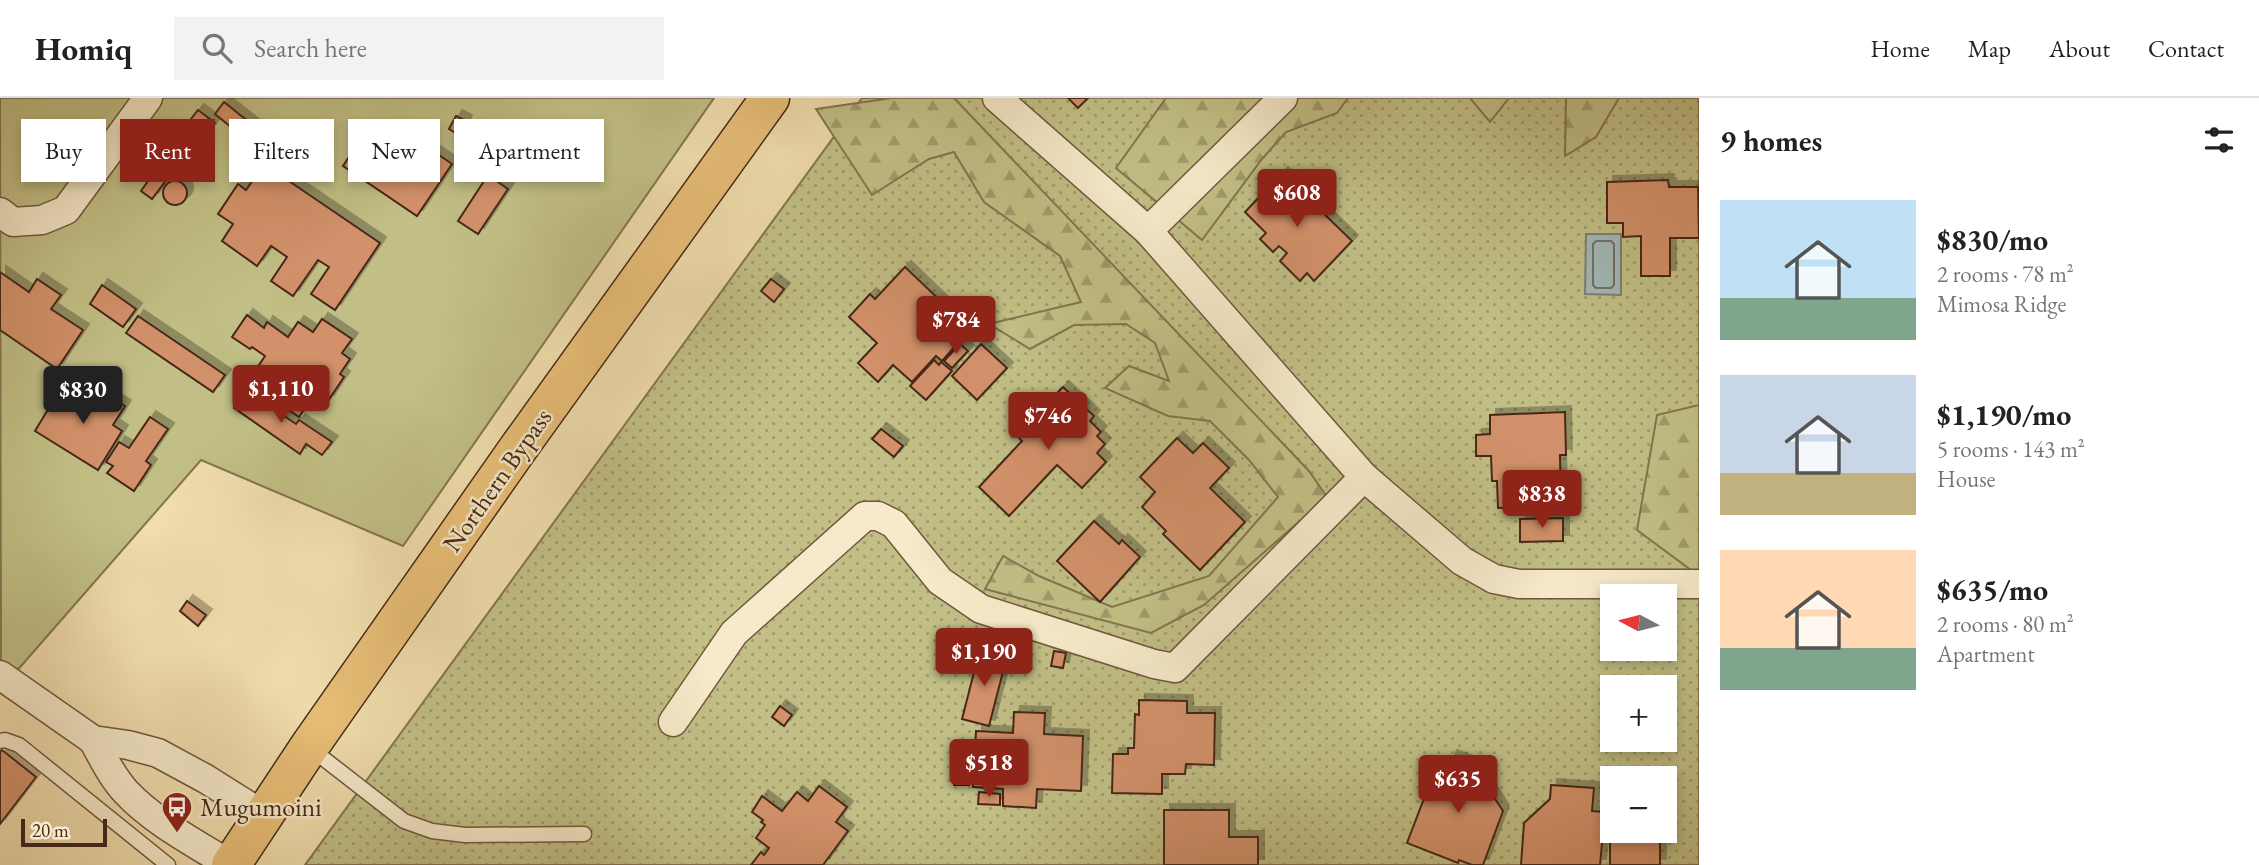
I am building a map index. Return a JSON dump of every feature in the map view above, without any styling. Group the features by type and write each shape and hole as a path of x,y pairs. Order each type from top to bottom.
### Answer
{"main road":[{"name":"Northern Bypass","path":"231,865 309,747 525,439 770,98"}],"street":[{"path":"0,212 13,222 42,220 66,210 149,98"},
{"path":"997,98 1148,232 1364,477 1462,561 1494,579 1519,584 1699,584"},
{"path":"1148,232 1283,98"},
{"path":"673,722 734,633 865,516 878,516 894,524 940,581 981,609 1154,664 1175,668 1364,477"},
{"path":"0,675 93,740 111,773 127,793 181,834 231,865"},
{"path":"93,740 158,753 263,815"}],"lane":[{"path":"0,741 19,745 168,865"},
{"path":"309,747 404,821 432,831 465,835 584,834"}],"green space":[{"path":"0,98 714,98 403,546 201,460 1,689"},
{"path":"862,98 1699,98 1699,865 305,865"},
{"path":"892,98 954,98 1309,471 1327,497 1204,605 1151,633 985,589 1003,556 1039,576 1112,607 1209,576 1278,497 1249,460 1210,421 1168,416 1105,388 1129,366 1169,381 1155,343 1126,324 1074,325 1030,349 989,324 1081,302 1060,256 984,202 954,152 929,159 872,195 816,109"},
{"path":"1166,98 1348,98 1337,113 1286,132 1262,159 1202,240 1116,168"},
{"path":"1470,98 1509,98 1490,122"},
{"path":"1566,98 1619,98 1596,137 1565,156"},
{"path":"1699,405 1699,576 1637,530 1657,415"}],"water":[{"path":"1586,234 1621,234 1621,295 1585,294"}],"building":[{"path":"1068,98 1088,98 1078,108"},
{"path":"224,102 245,119 229,119 229,125 215,114"},
{"path":"198,110 210,119 191,119"},
{"path":"454,120 454,132 449,129"},
{"path":"440,156 452,164 440,182"},
{"path":"1282,173 1352,241 1314,281 1307,273 1300,281 1280,261 1287,253 1279,246 1273,252 1260,239 1266,233 1245,212"},
{"path":"1668,180 1669,187 1698,187 1699,238 1670,238 1670,276 1641,276 1641,236 1623,237 1623,223 1607,223 1607,182"},
{"path":"147,182 165,182 152,199 141,191"},
{"path":"170,182 180,182 186,188 186,198 180,204 170,204 164,198 164,188"},
{"path":"252,182 290,182 380,243 335,310 311,294 329,267 318,260 293,296 271,281 287,257 271,246 257,266 222,241 233,224 218,214 238,184 246,190"},
{"path":"367,182 440,182 417,216"},
{"path":"483,182 498,182 508,189 478,234 458,221"},
{"path":"905,267 967,326 955,339 959,342 942,361 936,356 912,382 893,365 878,382 858,363 877,343 849,317 870,294 875,299"},
{"path":"0,272 29,292 37,279 61,295 51,309 83,330 57,369 0,330"},
{"path":"771,279 784,289 774,302 761,291"},
{"path":"102,285 136,309 123,327 90,304"},
{"path":"247,315 264,328 267,322 288,337 298,322 313,332 322,319 352,339 342,353 350,359 340,374 344,377 328,401 296,379 293,384 312,397 299,417 273,399 276,394 251,377 265,356 232,337"},
{"path":"138,316 225,375 213,392 126,333"},
{"path":"960,344 968,351 952,368 944,361"},
{"path":"981,344 1007,368 977,400 952,376"},
{"path":"934,360 952,371 926,400 910,386"},
{"path":"1063,387 1094,416 1090,421 1101,432 1097,436 1105,444 1097,453 1106,462 1082,488 1057,465 1009,516 979,487 1022,441 1017,436"},
{"path":"61,388 87,404 96,389 125,406 113,425 122,431 98,470 35,431"},
{"path":"246,390 296,424 299,420 332,442 322,455 306,444 300,454 234,408"},
{"path":"1565,412 1566,455 1560,455 1561,506 1498,508 1497,481 1492,481 1491,456 1476,456 1476,435 1490,434 1490,415"},
{"path":"150,417 168,429 146,461 151,465 134,491 107,473 113,466 106,462 119,442 129,448"},
{"path":"881,429 903,446 894,457 872,439"},
{"path":"1177,438 1193,453 1203,443 1229,468 1210,488 1245,522 1200,570 1163,534 1166,531 1142,507 1155,492 1140,477"},
{"path":"1563,518 1563,541 1520,542 1520,519"},
{"path":"1094,521 1119,544 1122,540 1140,557 1100,602 1057,561"},
{"path":"187,601 206,615 198,626 180,611"},
{"path":"980,649 1007,656 989,726 962,719"},
{"path":"1054,651 1066,653 1063,668 1051,666"},
{"path":"1139,700 1187,701 1187,713 1215,713 1214,765 1186,764 1185,774 1162,774 1162,794 1112,793 1113,754 1128,754 1128,748 1134,748 1135,714 1139,715"},
{"path":"780,706 792,715 784,726 772,717"},
{"path":"1014,712 1045,713 1044,734 1083,736 1081,791 1037,789 1036,808 1003,806 1003,789 973,787 976,731 1013,733"},
{"path":"955,749 971,750 969,785 954,785"},
{"path":"2,750 36,777 0,824 0,752"},
{"path":"1451,756 1491,771 1486,785 1503,811 1483,865 1472,865 1459,860 1458,863 1407,843 1430,783 1439,786"},
{"path":"1551,785 1594,788 1592,811 1600,812 1600,865 1521,865 1524,823 1550,799"},
{"path":"819,786 847,807 836,822 848,831 823,865 751,865 761,852 764,855 769,848 756,838 765,825 761,822 763,820 752,812 762,796 782,811 797,792 808,801"},
{"path":"979,792 1000,794 1000,805 978,804"},
{"path":"1164,810 1229,810 1229,837 1258,837 1258,865 1164,865"},
{"path":"1610,843 1660,843 1660,865 1610,865"}],"place":[{"name":"Mugumoini","path":"177,834"}]}
